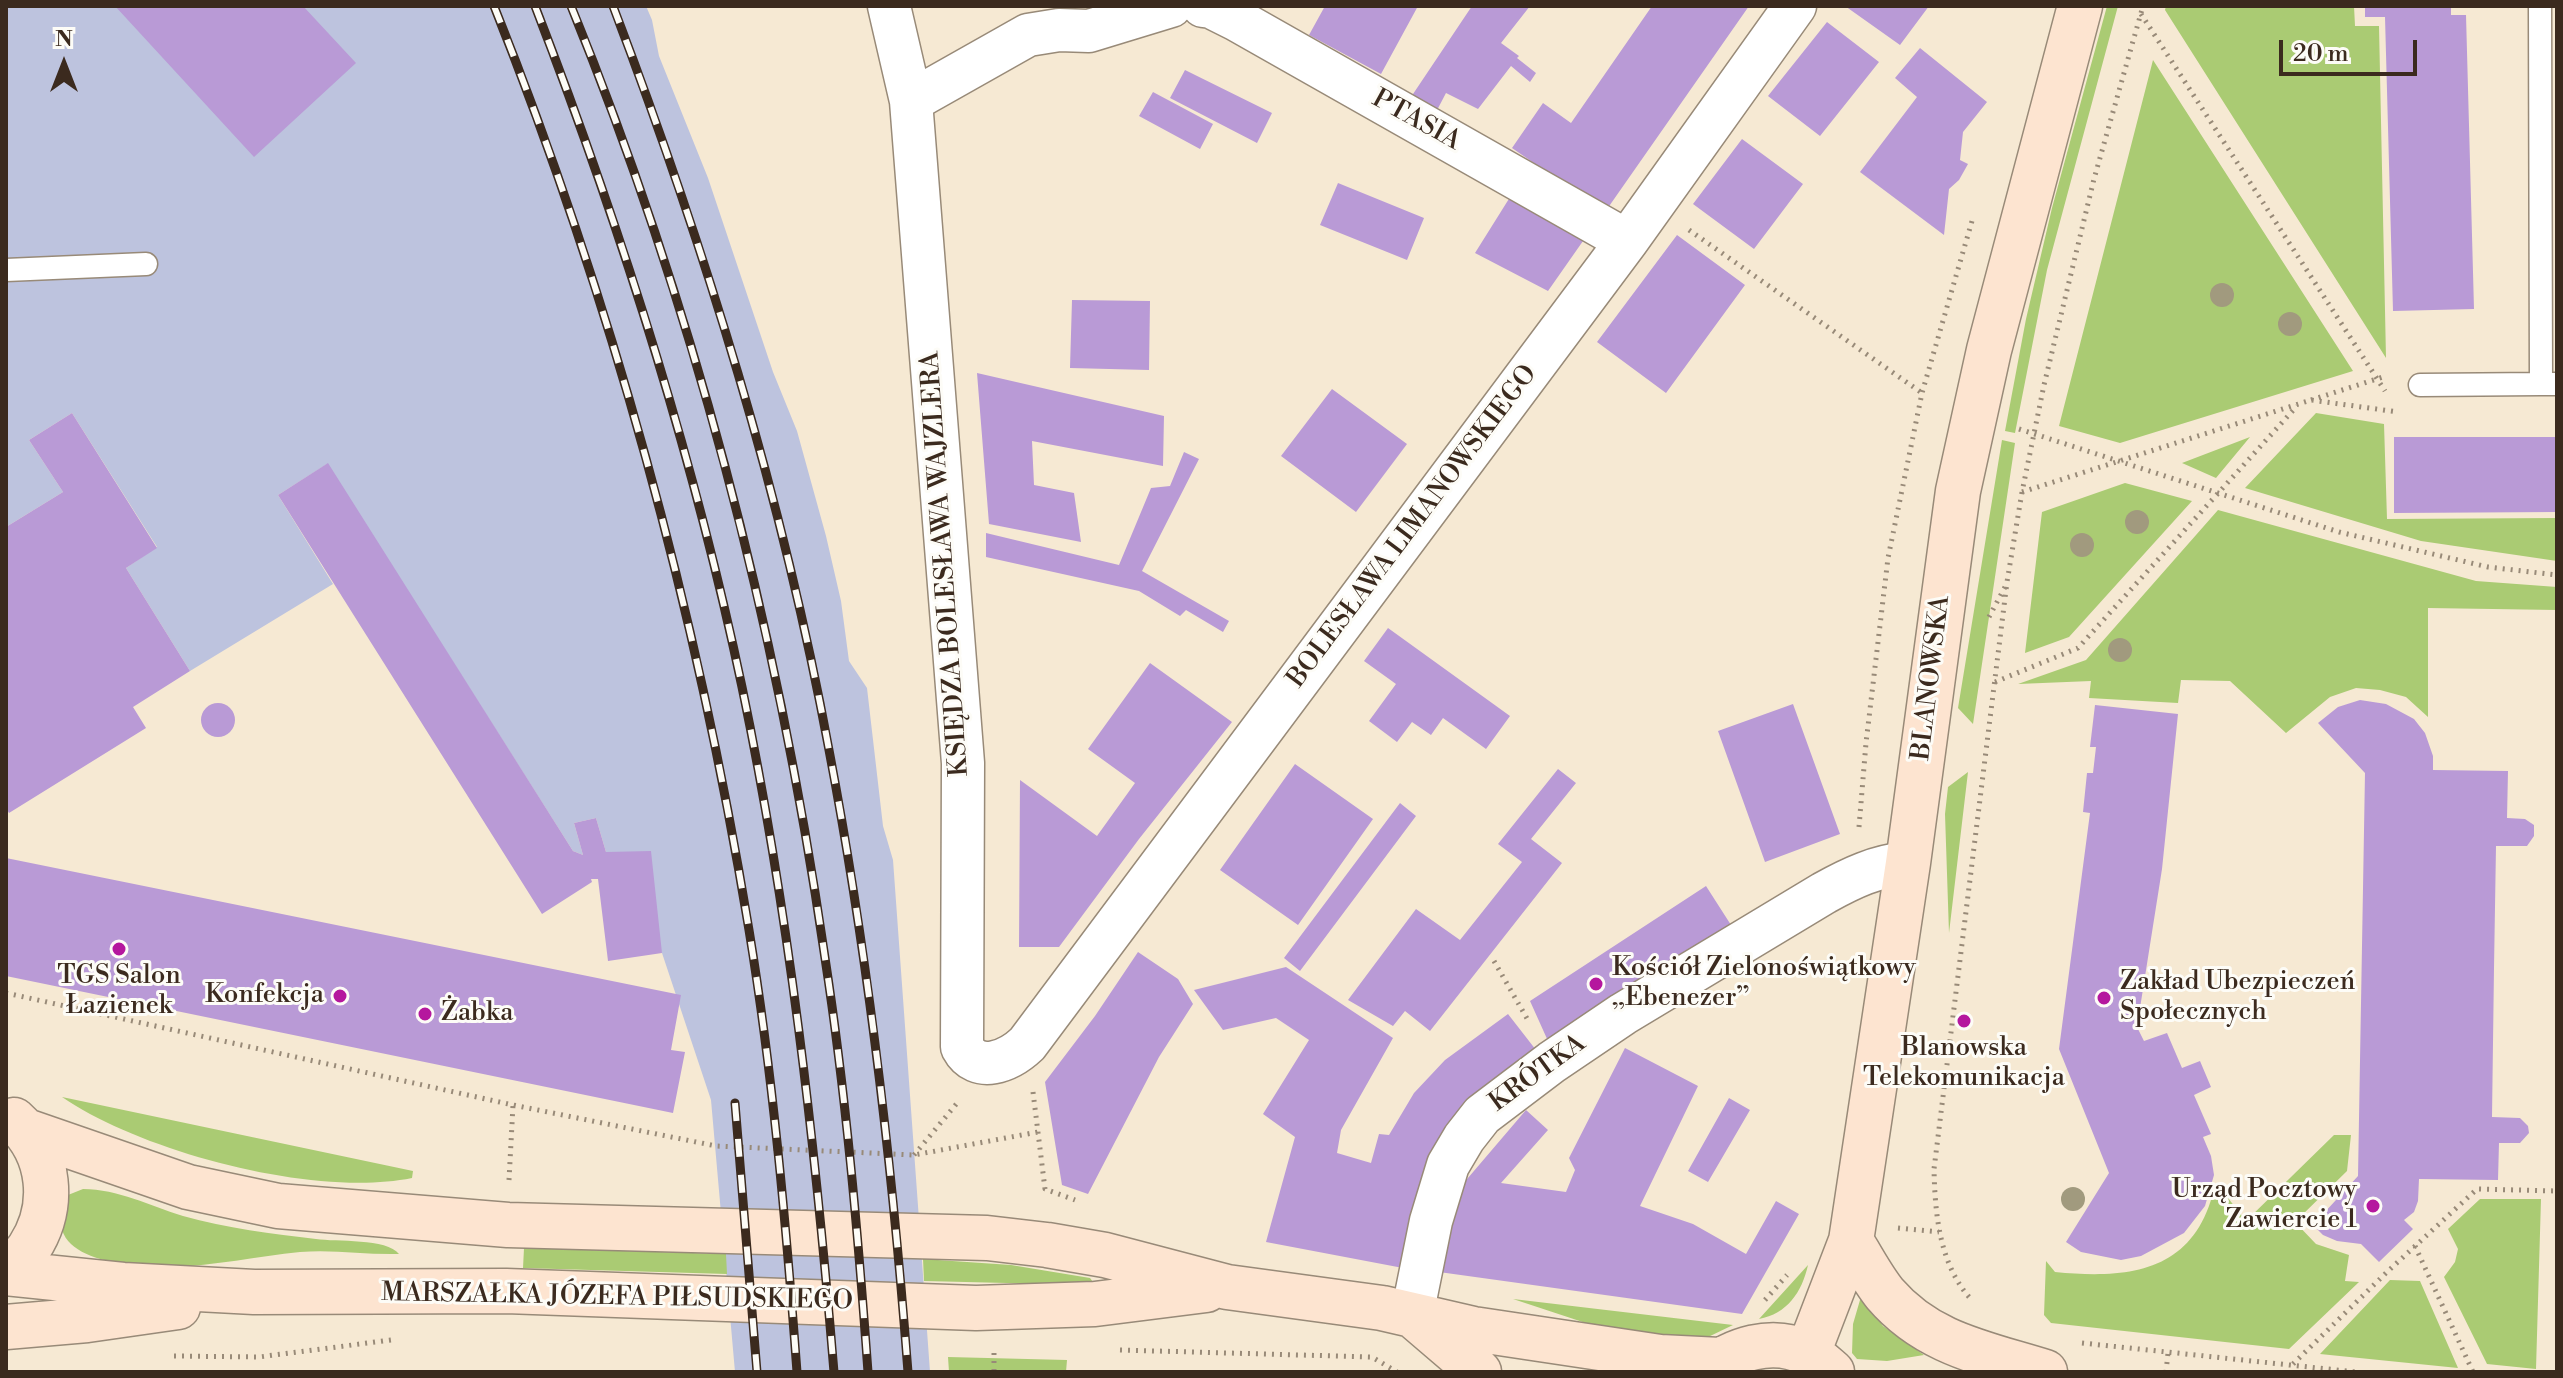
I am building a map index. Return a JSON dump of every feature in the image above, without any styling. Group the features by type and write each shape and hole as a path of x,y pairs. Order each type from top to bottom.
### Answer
{"street":[{"name":"KSIĘDZA BOLESŁAWA WAJZLERA","path":"889,6 911,101 963,763 962,1047 973,1060 991,1063 1010,1058 1027,1044"},
{"path":"911,101 1028,35 1059,30 1089,31 1171,6"},
{"name":"PTASIA","path":"1203,6 1237,20 1627,241"},
{"name":"BOLESŁAWA LIMANOWSKIEGO","path":"1027,1044 1627,241 1795,6"},
{"name":"BLANOWSKA","path":"1820,1362 1851,1241 1908,863 1958,491 1989,350 2080,6"},
{"name":"KRÓTKA","path":"1412,1315 1431,1221 1448,1165 1482,1115 1623,1014 1855,875 1908,863"},
{"path":"6,1272 27,1251 42,1222 47,1190 41,1159 16,1122"},
{"name":"MARSZAŁKA JÓZEFA PIŁSUDSKIEGO","path":"16,1122 188,1187 278,1206 463,1222 987,1238 1105,1255 1227,1287 1299,1295 1473,1329 1712,1366"},
{"path":"460,1291 463,1222"},
{"path":"1851,1241 1884,1292 1913,1322 1932,1334 1956,1344 2059,1357"},
{"name":"MARSZAŁKA JÓZEFA PIŁSUDSKIEGO","path":"6,1272 123,1285 254,1292 460,1291 976,1308 1095,1304 1227,1287"},
{"path":"6,1327 150,1311 254,1292"},
{"path":"1412,1315 1479,1372"},
{"name":"MARSZAŁKA JÓZEFA PIŁSUDSKIEGO","path":"1473,1329 1555,1372"},
{"path":"1712,1366 1733,1353 1759,1346 1787,1347 1820,1362"}],"lane":[{"path":"2420,385 2549,384 2549,30 2540,6"},
{"path":"6,270 146,264"}],"path":[{"path":"1977,1307 1963,1291 1942,1245 1935,1212 1934,1169 1941,1098 2007,582 2022,492 2094,179 2143,6"},
{"path":"2141,14 2398,412 2311,400"},
{"path":"1855,875 1866,743 1888,558 1922,393 1976,208"},
{"path":"1681,225 1922,393"},
{"path":"2022,492 2121,463 2391,374"},
{"path":"1995,682 2078,648 2297,405"},
{"path":"2034,435 2354,535 2488,567 2557,575"},
{"path":"1494,961 1552,1062"},
{"path":"6,993 513,1105 716,1146 914,1155 1038,1132"},
{"path":"1032,1087 1045,1189 1087,1203"},
{"path":"508,1193 513,1105"},
{"path":"2292,1365 2477,1189 2557,1191"},
{"path":"2415,1246 2473,1372"},
{"path":"1758,1308 1796,1265"},
{"path":"993,1347 994,1372"},
{"path":"2059,1357 2168,1353 2356,1372"},
{"path":"2166,1372 2168,1353"}],"shaded area":[{"path":"6,6 646,6 659,56 708,178 773,372 797,431 841,601 849,661 867,688 883,826 893,860 930,1372 735,1372 711,1100 662,953 606,852 596,818 574,823 583,855 573,851 327,464 278,495 333,584 190,671 126,568 157,547 72,413 29,440 63,492 6,527"}],"green space":[{"path":"2107,6 2118,6 2047,270 2015,433 2005,431 2026,319 2052,208"},
{"path":"2166,6 2354,6 2355,26 2379,26 2386,358 2165,10"},
{"path":"2153,60 2353,371 2120,443 2059,426"},
{"path":"2316,413 2384,424 2387,519 2557,518 2557,561 2421,541 2245,488"},
{"path":"2250,437 2216,478 2182,463"},
{"path":"2002,440 2015,443 1973,724 1958,708"},
{"path":"2125,483 2192,501 2069,637 2025,653 2042,512"},
{"path":"2218,510 2476,581 2557,587 2557,610 2428,608 2428,717 2406,697 2356,688 2330,697 2286,733 2230,681 2181,680 2178,703 2089,698 2091,681 2018,684 2086,660"},
{"path":"1968,772 1949,933 1945,814 1948,787"},
{"path":"62,1097 413,1171 412,1178 372,1183 328,1182 231,1166 137,1136"},
{"path":"2334,1135 2351,1135 2347,1171 2295,1222 2316,1244 2349,1255 2345,1281 2359,1282 2289,1349 2051,1323 2044,1315 2046,1261 2055,1272 2082,1274 2132,1271 2154,1265 2174,1254 2191,1238 2204,1217 2214,1189 2221,1189 2246,1221"},
{"path":"83,1189 121,1195 216,1224 300,1237 373,1243 384,1245 399,1254 312,1251 172,1267 111,1262 74,1247 64,1234 61,1217 68,1195"},
{"path":"2480,1199 2541,1199 2536,1369 2487,1364 2444,1277 2455,1262 2458,1249 2448,1229"},
{"path":"524,1248 726,1254 727,1274 523,1268"},
{"path":"923,1259 1011,1265 1090,1278 1093,1282 1090,1285 924,1281"},
{"path":"1808,1265 1802,1284 1792,1300 1778,1312 1759,1319"},
{"path":"2390,1280 2420,1281 2458,1368 2320,1354"},
{"path":"1513,1299 1733,1325 1706,1338 1613,1332"},
{"path":"1864,1299 1883,1326 1924,1355 1887,1361 1857,1359 1852,1353 1853,1324 1860,1300"},
{"path":"948,1357 1067,1360 1066,1372 949,1372"}],"building":[{"path":"115,6 303,6 356,63 254,157"},
{"path":"1325,6 1418,6 1381,74 1309,35"},
{"path":"1472,6 1530,6 1501,43 1536,73 1530,82 1511,66 1478,109 1446,93 1435,114 1409,100"},
{"path":"1652,6 1749,6 1605,212 1512,148 1543,103 1571,123"},
{"path":"1845,6 1929,6 1900,45"},
{"path":"2365,6 2451,6 2451,15 2466,15 2474,309 2393,311 2385,17 2365,17"},
{"path":"1827,22 1879,62 1820,136 1768,96"},
{"path":"1920,48 1987,102 1963,132 1960,160 1968,164 1959,180 1949,189 1944,235 1860,172 1917,97 1895,78"},
{"path":"1185,70 1272,113 1257,143 1170,98"},
{"path":"1153,92 1213,124 1200,149 1139,116"},
{"path":"1742,139 1803,184 1754,249 1693,204"},
{"path":"1338,183 1424,218 1407,260 1320,225"},
{"path":"1517,186 1590,231 1548,291 1475,253"},
{"path":"1677,235 1745,285 1666,393 1597,342"},
{"path":"1072,300 1150,301 1149,370 1070,368"},
{"path":"977,373 1164,416 1163,466 1032,441 1034,485 1074,493 1081,542 989,524"},
{"path":"1332,389 1407,444 1356,512 1281,456"},
{"path":"72,413 157,548 126,568 190,671 133,707 146,728 9,813 6,808 6,527 63,492 29,440"},
{"path":"2394,437 2557,437 2557,512 2394,513"},
{"path":"1184,452 1199,459 1142,571 1229,621 1223,632 1186,610 1180,616 1139,591 986,557 986,533 1119,565 1151,488 1170,486"},
{"path":"328,463 573,851 583,855 574,823 596,818 606,852 651,851 662,953 608,961 598,879 591,879 592,882 542,914 278,495"},
{"path":"1388,628 1510,716 1486,749 1443,718 1431,735 1412,722 1397,742 1369,721 1396,684 1364,661"},
{"path":"1150,663 1232,722 1139,839 1059,947 1019,947 1020,780 1097,836 1135,783 1088,749"},
{"path":"2360,700 2386,704 2414,719 2425,733 2433,756 2433,770 2508,771 2507,818 2525,819 2534,825 2534,836 2527,846 2496,846 2494,968 2492,1117 2520,1118 2528,1126 2529,1133 2520,1143 2499,1143 2498,1180 2419,1179 2414,1212 2404,1220 2413,1229 2379,1262 2361,1244 2337,1241 2323,1235 2313,1225 2358,1176 2365,773 2318,723 2338,707"},
{"path":"218,703 230,708 235,720 230,732 218,737 206,732 201,720 206,708"},
{"path":"1793,704 1840,834 1765,862 1718,731"},
{"name":"Zakład Ubezpieczeń Społecznych","path":"2095,705 2178,714 2162,869 2137,1027 2144,1041 2167,1033 2182,1068 2200,1061 2211,1087 2194,1095 2211,1134 2203,1137 2211,1156 2214,1175 2205,1206 2184,1233 2141,1256 2121,1260 2081,1252 2066,1242 2109,1173 2059,1049 2090,813 2083,812 2087,773 2093,773 2096,747 2090,747"},
{"path":"1295,764 1373,819 1298,925 1220,870"},
{"path":"1558,769 1576,783 1531,839 1562,863 1430,1031 1405,1011 1393,1026 1348,1000 1416,909 1460,940 1522,862 1498,844"},
{"path":"1400,803 1416,816 1300,971 1284,958"},
{"path":"6,858 681,995 671,1050 685,1052 673,1113 6,976"},
{"name":"Kościół Zielonoświątkowy „Ebenezer”","path":"1706,886 1731,925 1548,1041 1530,1001"},
{"path":"1138,952 1178,979 1193,1004 1159,1057 1088,1194 1062,1185 1045,1082"},
{"path":"1286,967 1393,1038 1341,1130 1337,1153 1371,1163 1379,1134 1389,1135 1414,1093 1445,1060 1508,1014 1536,1050 1445,1137 1427,1159 1403,1268 1266,1242 1295,1137 1263,1114 1309,1040 1276,1018 1223,1030 1194,990"},
{"path":"1625,1048 1698,1086 1640,1206 1693,1224 1746,1254 1776,1201 1799,1214 1742,1314 1439,1272 1456,1192 1526,1110 1548,1130 1501,1183 1566,1192 1575,1170 1569,1158"},
{"path":"1729,1098 1750,1110 1708,1182 1688,1171"}],"railway":[{"path":"494,6 577,232 613,346 647,461 704,694 749,930 765,1040 797,1372"},
{"path":"535,6 597,173 652,342 723,600 759,772 787,942 818,1200 834,1372"},
{"path":"571,6 616,121 656,237 727,474 757,594 806,836 832,1009 851,1165 868,1372"},
{"path":"613,6 679,188 738,373 810,655 843,827 867,982 886,1137 908,1372"},
{"path":"735,1103 757,1372"}],"place":[{"name":"TGS Salon Łazienek","path":"119,949"},
{"name":"Kościół Zielonoświątkowy „Ebenezer”","path":"1596,984"},
{"name":"Konfekcja","path":"340,996"},
{"name":"Zakład Ubezpieczeń Społecznych","path":"2104,998"},
{"name":"Żabka","path":"425,1014"},
{"name":"Blanowska Telekomunikacja","path":"1964,1021"},
{"name":"Urząd Pocztowy Zawiercie 1","path":"2373,1206"}]}
